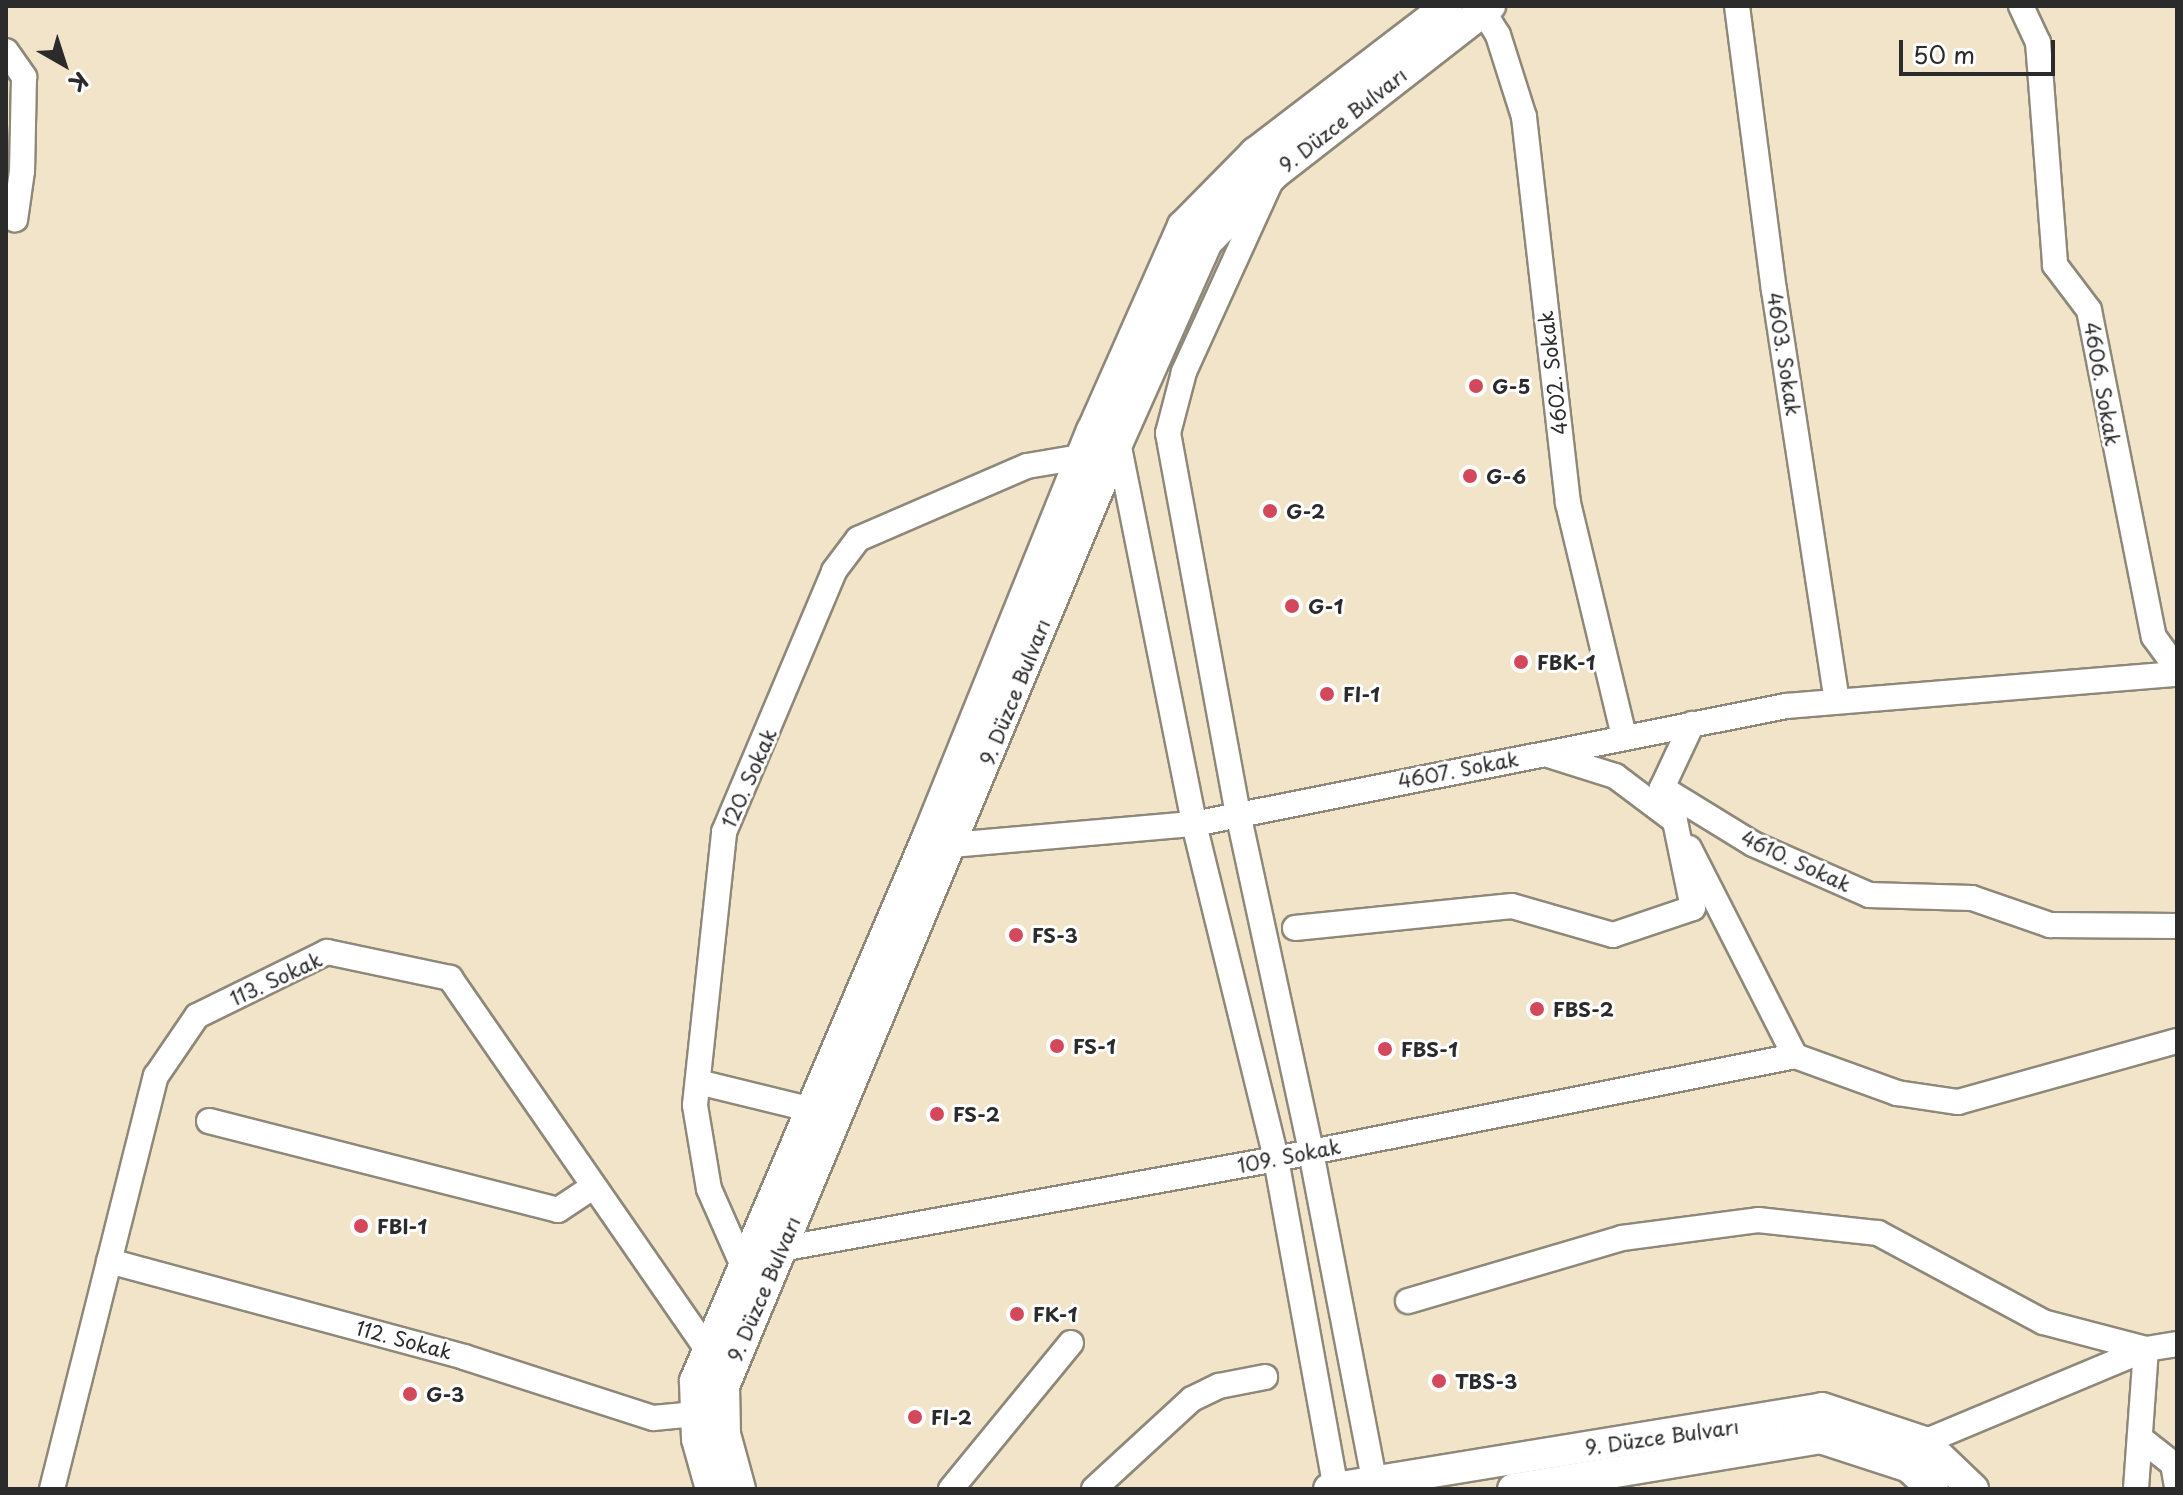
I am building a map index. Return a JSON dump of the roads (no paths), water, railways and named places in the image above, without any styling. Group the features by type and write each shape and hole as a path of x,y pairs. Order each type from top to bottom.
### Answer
{"main road":[{"name":"9. Düzce Bulvarı","path":"711,1489 696,1414 695,1381 928,836 1081,457 1183,226 1255,153 1447,6"},
{"name":"9. Düzce Bulvarı","path":"740,1489 725,1434 724,1386 1118,442 1207,242 1274,174 1486,9"},
{"name":"9. Düzce Bulvarı","path":"1332,1487 1754,1423 1822,1408 1924,1442 1973,1489"},
{"name":"9. Düzce Bulvarı","path":"1513,1489 1820,1438 1909,1467 1933,1489"}],"street":[{"name":"4603. Sokak","path":"1737,6 1774,290 1837,701"},
{"name":"4606. Sokak","path":"2021,6 2038,42 2055,265 2089,310 2154,637 2177,672"},
{"name":"4602. Sokak","path":"1486,9 1498,35 1524,117 1568,503 1624,737"},
{"path":"6,51 24,77 15,220"},
{"path":"1274,174 1184,372 1168,433 1238,813 1311,1152 1374,1480"},
{"path":"1118,442 1194,824 1276,1159 1332,1487"},
{"name":"120. Sokak","path":"743,1266 709,1189 695,1105 724,832 834,571 858,539 904,516 1027,466 1081,457"},
{"name":"4607. Sokak","path":"952,845 1194,824 1624,737 1837,701 2177,672"},
{"path":"1692,724 1662,788 1675,821 1795,1056 1897,1093 1958,1102 2177,1041"},
{"path":"1295,928 1512,906 1613,935 1693,908 1675,821 1615,776 1542,753"},
{"name":"4610. Sokak","path":"1662,788 1753,844 1869,895 1972,898 2050,925 2177,926"},
{"name":"113. Sokak","path":"52,1489 156,1076 197,1016 327,952 450,978 708,1350"},
{"name":"109. Sokak","path":"781,1249 1276,1159 1795,1056"},
{"path":"698,1082 809,1109"},
{"path":"209,1121 558,1210 594,1186"},
{"path":"1408,1301 1622,1238 1758,1220 1878,1233 2043,1322 2146,1349"},
{"name":"112. Sokak","path":"109,1261 464,1357 653,1418 696,1414"},
{"path":"951,1489 1071,1343"},
{"path":"1924,1442 2146,1349 2177,1344"},
{"path":"2136,1489 2146,1349"},
{"path":"1094,1489 1192,1399 1219,1386 1265,1377"},
{"path":"2140,1438 2173,1464 2177,1487"}],"place":[{"name":"G-5","path":"1476,386"},
{"name":"G-6","path":"1470,476"},
{"name":"G-2","path":"1270,511"},
{"name":"G-1","path":"1292,606"},
{"name":"FBK-1","path":"1521,662"},
{"name":"FI-1","path":"1327,694"},
{"name":"FS-3","path":"1016,935"},
{"name":"FBS-2","path":"1537,1009"},
{"name":"FS-1","path":"1057,1046"},
{"name":"FBS-1","path":"1385,1049"},
{"name":"FS-2","path":"937,1114"},
{"name":"FBI-1","path":"361,1226"},
{"name":"FK-1","path":"1017,1314"},
{"name":"TBS-3","path":"1439,1381"},
{"name":"G-3","path":"410,1394"},
{"name":"FI-2","path":"915,1417"}]}
